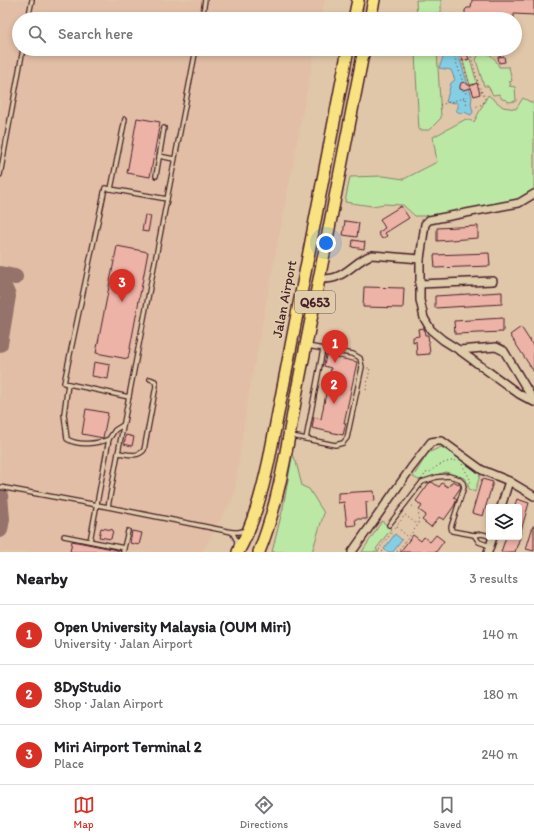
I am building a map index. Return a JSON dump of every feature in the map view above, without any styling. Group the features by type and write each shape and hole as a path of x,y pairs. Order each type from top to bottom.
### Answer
{"main road":[{"path":"355,12 358,0"},
{"path":"371,12 374,0"},
{"name":"Jalan Airport","path":"238,552 259,503 269,460 347,56"},
{"name":"Q653","path":"259,552 274,508 363,56"},
{"path":"299,302 305,286 310,281 320,279"}],"street":[{"path":"534,194 519,203 429,220 425,224 420,260 419,284 420,300 424,318 431,330 519,394 534,402"},
{"path":"320,279 337,276 346,272 365,257 372,255 420,260"},
{"path":"419,284 493,281"},
{"path":"459,350 500,348 504,351 534,402"},
{"path":"352,552 411,468 432,442 437,440 442,441 482,470 509,481 534,496"},
{"path":"502,504 509,481"}],"lane":[{"path":"29,12 32,0"},
{"path":"203,12 205,0"},
{"path":"0,175 22,56"},
{"path":"108,507 195,56"},
{"path":"111,189 125,119"},
{"path":"156,176 164,128"},
{"path":"159,156 174,159"},
{"path":"129,397 64,383 105,188 167,200"},
{"path":"289,436 335,445 343,443 347,438 362,367 360,358 353,354 306,346"},
{"path":"306,439 323,349"},
{"path":"118,453 134,455 144,450 156,386 154,381 150,379"},
{"path":"68,384 64,414 67,439 70,441 91,444 109,439"},
{"path":"90,541 109,439 115,430 123,425"},
{"path":"389,525 422,482 438,477 449,476 460,479 464,487 451,527 452,531 474,535 486,535"},
{"path":"0,487 232,532 239,532 250,527"},
{"path":"64,536 124,550 128,531"},
{"path":"232,532 237,541 235,552"},
{"path":"474,535 479,542 489,549"}],"path":[{"path":"454,56 463,83"},
{"path":"460,56 473,93"},
{"path":"471,56 479,86 485,98 483,104 475,107"},
{"path":"465,90 467,105"},
{"path":"440,105 465,98"},
{"path":"362,367 370,368 366,390"},
{"path":"422,482 426,473 429,473 436,467 448,461 454,460 462,464 471,481 464,487"},
{"path":"397,552 418,525 419,511 407,502"},
{"path":"383,552 379,549 405,515 418,525"},
{"path":"396,527 409,537"}],"shaded area":[{"path":"0,0 325,0 322,12 12,12 12,56 314,56 247,404 234,496 202,552 0,552"}],"green space":[{"path":"416,0 441,0 441,12 417,12"},
{"path":"415,56 437,56 441,118 429,130 419,130"},
{"path":"478,56 492,56 499,67 509,67 512,81 509,82 511,84 509,86 515,87 516,101 508,102 507,100 502,99 499,94 493,95 488,86 484,86 476,60"},
{"path":"470,59 477,83 470,85 463,61"},
{"path":"488,95 503,107 516,109 523,98 534,104 534,189 531,192 515,201 430,216 415,216 403,205 384,204 372,206 345,202 350,177 383,176 404,179 437,162 433,137 466,119 474,122"},
{"path":"441,447 462,459 480,475 475,492 469,489 464,478 446,472 419,480 413,477 428,453"},
{"path":"292,457 294,457 296,462 302,486 309,489 324,513 312,552 272,552 283,508"},
{"path":"382,521 391,529 376,549 379,552 362,552"}],"water":[{"path":"444,56 459,56 472,97 471,104 473,112 471,115 464,112 460,113 455,110 458,108 458,103 446,102 451,83 455,80 451,70 439,68"},
{"path":"395,534 402,540 393,552 387,552 384,549"}],"building":[{"path":"472,0 534,0 534,15 522,14 522,12 465,12 467,8 471,8"},
{"path":"461,56 468,56 469,59 463,61"},
{"path":"504,56 505,62 499,63 498,57"},
{"path":"464,82 470,86 477,83 480,94 474,96 471,88 463,90 460,89 461,83"},
{"path":"137,118 160,122 150,177 127,173"},
{"path":"401,206 409,218 385,233 387,236 382,239 378,233 385,228 380,219"},
{"path":"145,215 151,216 148,232 142,231"},
{"path":"345,221 359,223 357,237 343,235"},
{"path":"478,226 478,238 437,241 437,228"},
{"path":"353,240 365,242 364,249 352,247"},
{"path":"117,246 148,252 128,359 96,353"},
{"path":"489,253 490,266 435,268 434,255"},
{"path":"364,287 404,288 403,308 363,307"},
{"path":"502,292 502,304 435,308 435,296"},
{"path":"503,318 503,332 455,334 454,321"},
{"path":"521,327 534,347 534,372 510,335"},
{"path":"424,328 425,335 428,335 430,354 417,355 416,341 413,342 413,337 419,336 418,329"},
{"path":"326,355 357,362 344,423 346,423 343,435 312,428 314,417 321,419 331,368 324,366"},
{"path":"94,362 110,365 108,379 92,376"},
{"path":"86,409 108,413 103,438 82,434"},
{"path":"126,435 134,437 132,446 124,444"},
{"path":"482,479 493,482 483,516 472,513"},
{"path":"453,481 461,487 454,497 457,499 454,506 444,520 439,517 431,527 422,520 426,515 419,510 422,506 416,501 429,483 432,482 439,487 442,483 448,487"},
{"path":"374,491 375,501 366,502 367,519 355,519 356,525 347,526 344,502 338,503 338,493"},
{"path":"517,499 529,503 522,527 522,504 515,504"},
{"path":"534,526 534,551 526,549"},
{"path":"101,528 113,530 111,539 99,537"},
{"path":"132,531 142,533 139,545 130,543"},
{"path":"413,535 421,541 424,537 430,542 436,535 444,541 436,552 400,552"},
{"path":"505,540 519,540 515,552 501,552"},
{"path":"72,541 118,550 118,552 70,552"}],"taxiway":[{"path":"0,274 15,277"},
{"path":"0,282 8,296 0,344"},
{"path":"0,495 2,519 0,530"}],"place":[{"name":"Miri Airport Terminal 2","path":"122,302"},
{"name":"Open University Malaysia (OUM Miri)","path":"335,363"},
{"name":"8DyStudio","path":"334,404"}]}
